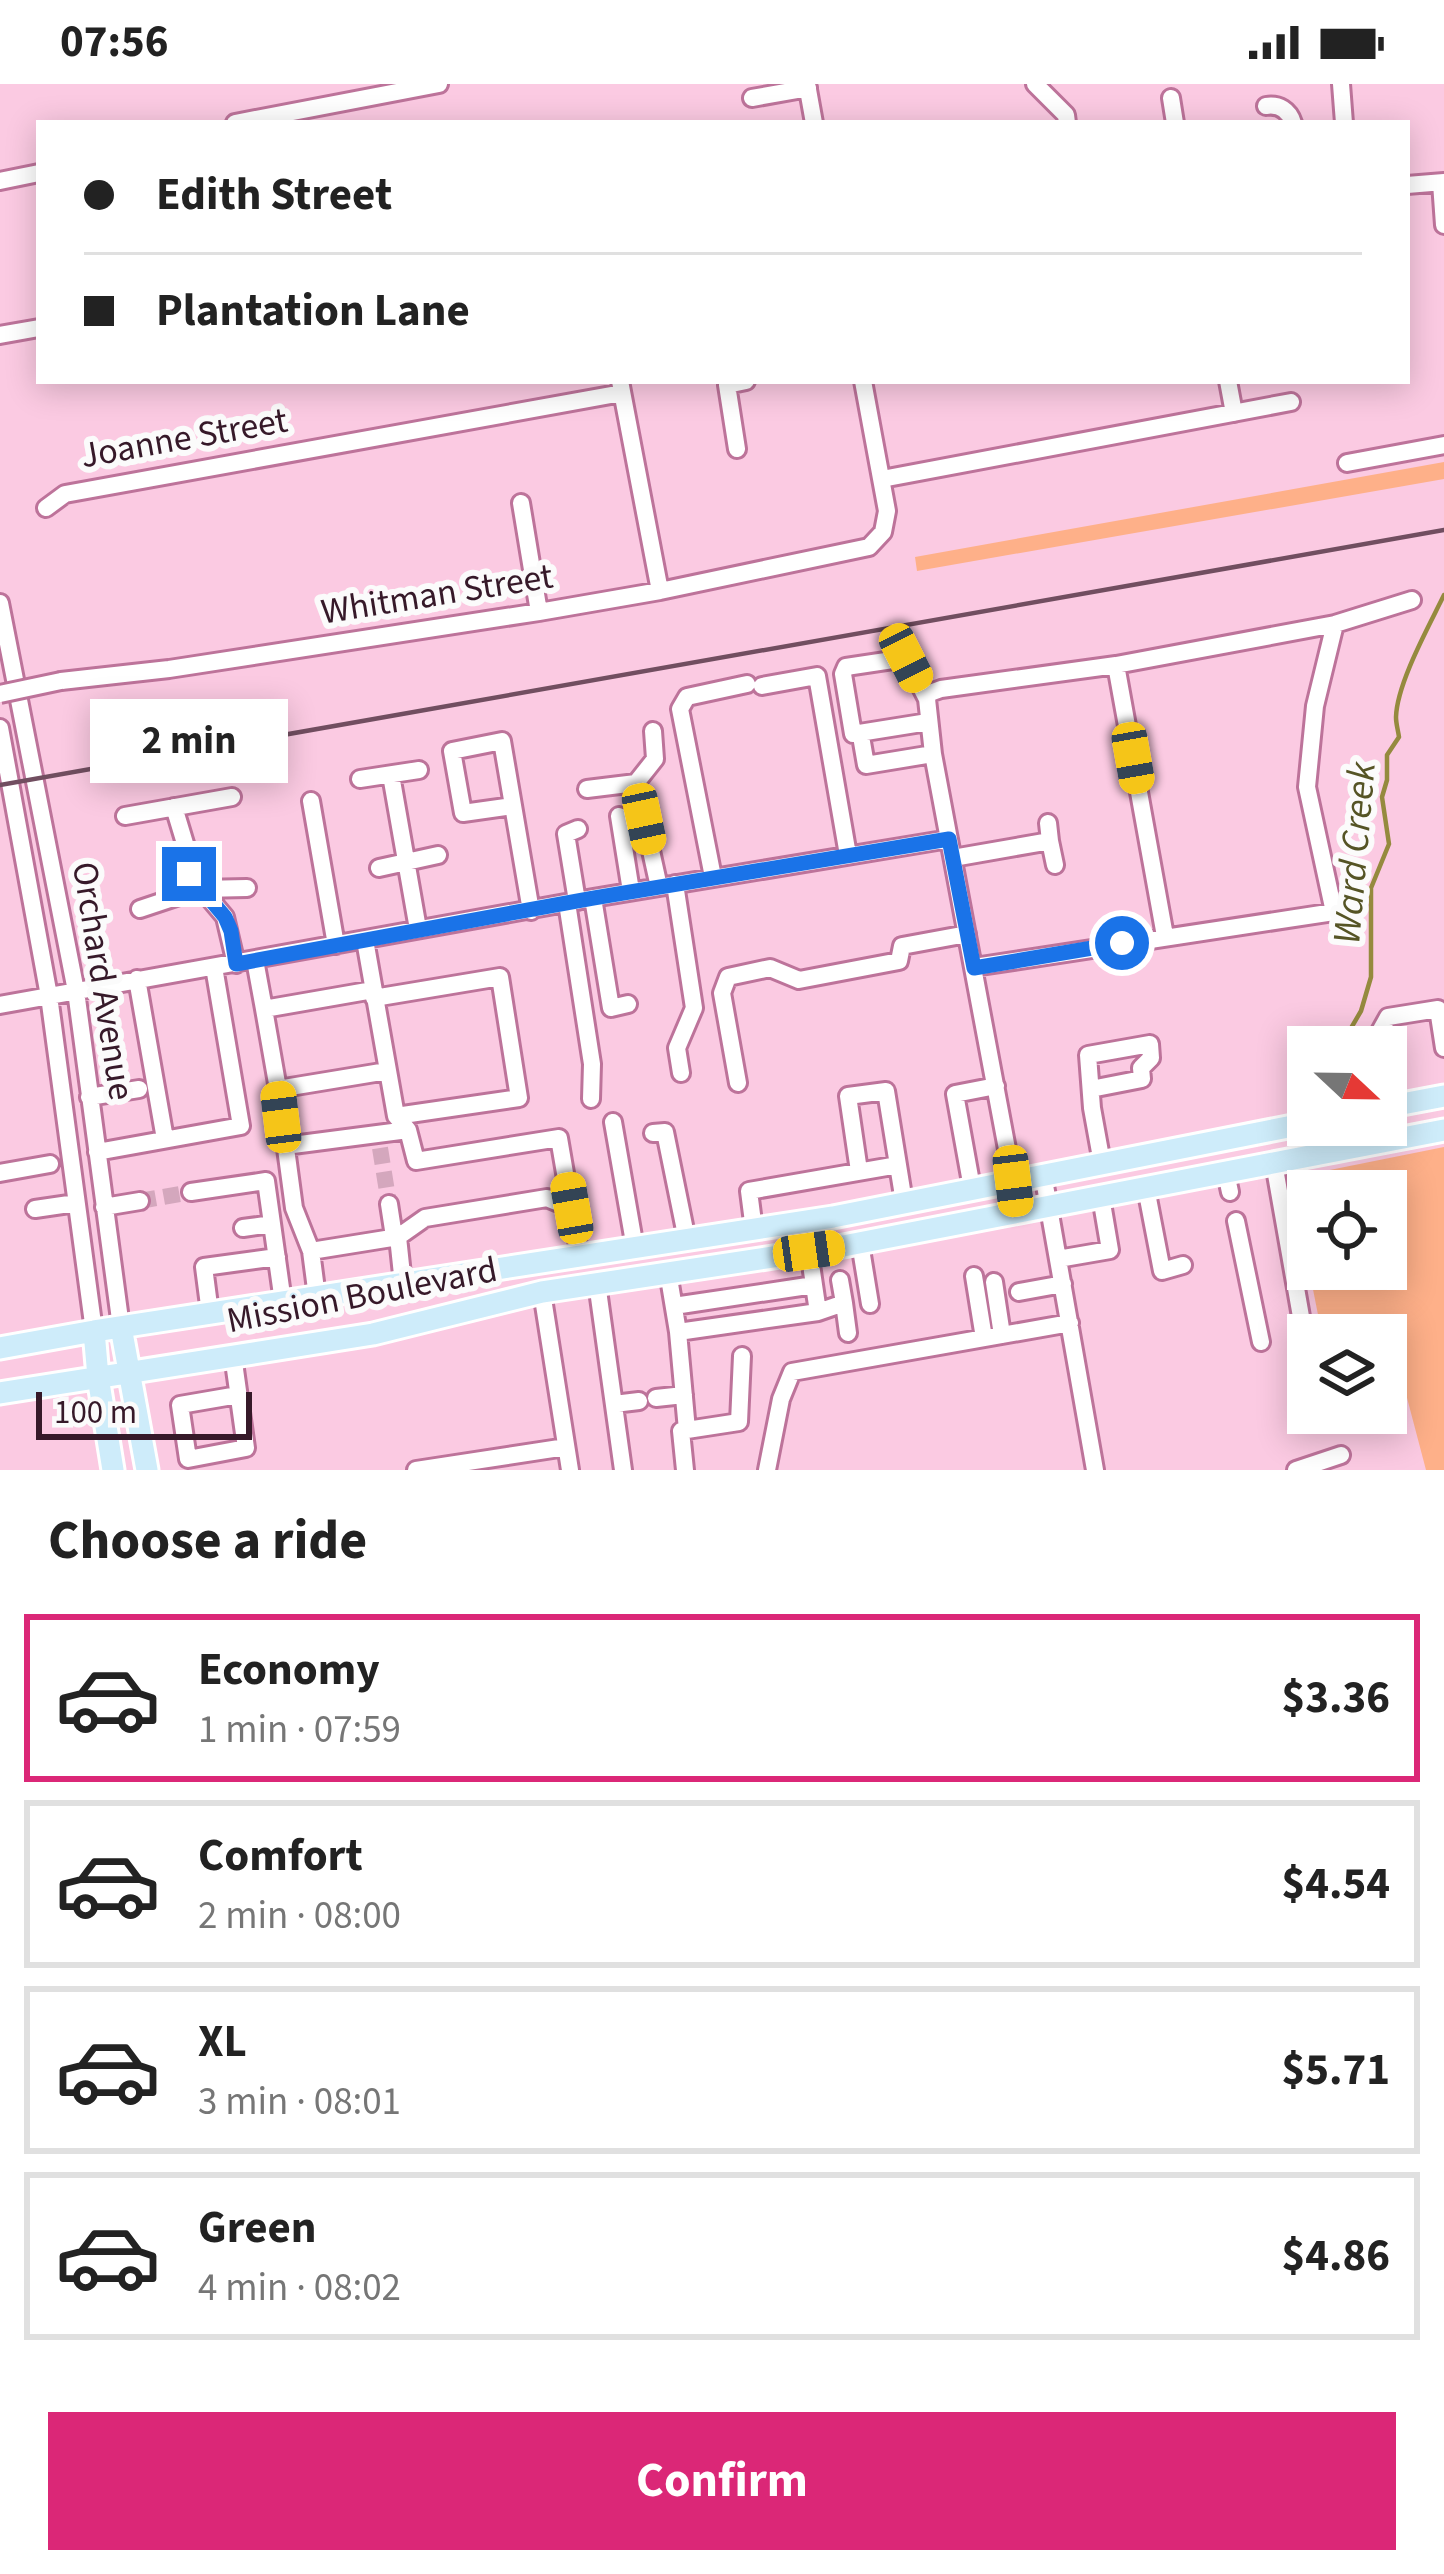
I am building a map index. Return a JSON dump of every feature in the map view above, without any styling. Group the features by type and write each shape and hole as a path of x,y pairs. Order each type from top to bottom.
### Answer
{"main road":[{"path":"1407,1103 1444,1096"},
{"name":"Mission Boulevard","path":"0,1348 754,1230 1287,1127"},
{"name":"Mission Boulevard","path":"0,1393 373,1334 542,1292 860,1243 1146,1188 1228,1182 1274,1163 1444,1130"},
{"name":"Orchard Avenue","path":"121,1327 147,1470"},
{"name":"Orchard Avenue","path":"94,1331 113,1470"}],"street":[{"path":"246,120 351,92 439,84"},
{"path":"1035,84 1067,120"},
{"path":"1342,84 1344,120"},
{"path":"752,98 807,86 813,120"},
{"path":"1171,98 1175,120"},
{"path":"1266,106 1278,106 1291,120"},
{"path":"0,181 36,174"},
{"path":"1410,185 1442,182 1444,225"},
{"path":"0,335 36,329"},
{"path":"732,384 727,385 737,449"},
{"path":"864,384 882,479 1292,402"},
{"path":"1229,384 1234,413"},
{"path":"621,387 660,591"},
{"name":"Joanne Street","path":"46,508 64,494 621,387"},
{"path":"1347,463 1444,445"},
{"name":"Whitman Street","path":"0,694 61,681 539,612 856,551 879,539 886,524 882,479"},
{"path":"521,503 539,612"},
{"path":"927,699 941,689 1116,665 1335,624 1412,600"},
{"name":"Orchard Avenue","path":"0,603 76,991 121,1327"},
{"path":"974,968 1334,912 1307,787 1315,706 1335,624"},
{"path":"928,722 853,734 843,674 846,668 906,658 927,699 1017,1213"},
{"path":"1116,665 1165,936"},
{"path":"713,878 680,709 687,697 755,685 818,676 848,855"},
{"name":"Orchard Avenue","path":"0,728 49,996 94,1331"},
{"path":"586,789 636,784 655,759 653,731"},
{"path":"513,806 463,813 452,751 502,741 531,910"},
{"path":"862,742 866,764 933,754"},
{"path":"360,779 418,770"},
{"path":"391,775 418,929"},
{"path":"636,784 667,885 694,1008 677,1048 681,1073"},
{"path":"125,816 232,797"},
{"path":"311,801 337,945"},
{"path":"174,807 189,874 225,917 236,964"},
{"path":"619,816 631,891"},
{"path":"578,829 566,834 579,900 610,1008 628,1004"},
{"path":"0,1005 848,855 951,849 1049,832 1054,865"},
{"path":"379,868 438,855"},
{"path":"140,909 200,890 247,888"},
{"path":"579,900 592,1064 590,1099"},
{"path":"739,1083 722,993 728,976 770,968 799,980 898,961 902,946 968,934"},
{"path":"364,940 387,1071 416,1161 560,1138 580,1256"},
{"path":"255,960 294,1208 311,1251 317,1297"},
{"path":"97,1152 241,1126 214,968"},
{"path":"264,1009 500,977 520,1098 402,1123 378,1140 285,1146"},
{"path":"136,979 165,1139"},
{"path":"1383,1026 1388,1017 1438,1009 1444,1048"},
{"path":"278,1089 387,1071"},
{"path":"972,1188 955,1094 996,1086"},
{"path":"89,1097 139,1089"},
{"path":"1091,1089 1102,1162"},
{"path":"859,1171 848,1096 886,1090 904,1202"},
{"path":"613,1122 635,1248"},
{"path":"653,1133 665,1132 687,1240"},
{"path":"1274,1163 1301,1314"},
{"path":"0,1173 50,1164"},
{"path":"754,1230 749,1191 898,1165"},
{"path":"1043,1174 1095,1470"},
{"path":"191,1192 266,1181 283,1302"},
{"path":"1146,1188 1162,1270 1183,1264"},
{"path":"1058,1258 1110,1250 1101,1197"},
{"path":"311,1251 398,1238 425,1218 526,1201 547,1198 572,1208"},
{"path":"104,1207 140,1202"},
{"path":"35,1209 76,1203"},
{"path":"389,1204 404,1284"},
{"path":"1236,1221 1261,1342"},
{"path":"243,1228 272,1224"},
{"path":"860,1243 869,1304"},
{"path":"809,1251 818,1312"},
{"path":"210,1313 204,1268 277,1257"},
{"path":"668,1272 687,1430"},
{"path":"974,1276 993,1337"},
{"path":"840,1280 848,1333"},
{"path":"993,1337 994,1282"},
{"path":"597,1283 623,1470"},
{"path":"1019,1292 1063,1284"},
{"path":"674,1306 814,1286"},
{"path":"542,1292 570,1470"},
{"path":"678,1332 818,1312 844,1303"},
{"path":"767,1470 781,1399 792,1372 1070,1323"},
{"path":"233,1355 246,1448 188,1459 180,1405 238,1395"},
{"path":"685,1470 681,1431 739,1422 742,1356"},
{"path":"614,1404 684,1395"},
{"path":"416,1470 566,1448"},
{"path":"1296,1470 1341,1455"}],"shaded area":[{"path":"1444,462 1444,479 917,571 915,557"},
{"path":"1444,1147 1444,1470 1426,1470 1407,1398 1407,1314 1318,1314 1313,1290 1407,1290 1407,1170 1330,1170"}],"waterway":[{"name":"Ward Creek","path":"1352,1026 1371,977 1371,888 1389,844 1382,797 1387,755 1399,737 1398,703 1444,595"}],"tunnel":[{"path":"380,1148 389,1204"},
{"path":"140,1201 191,1192"}],"railway":[{"path":"0,785 1444,530"}],"route":[{"path":"189,874 225,917 236,964 949,839 974,968 1122,943"}]}
